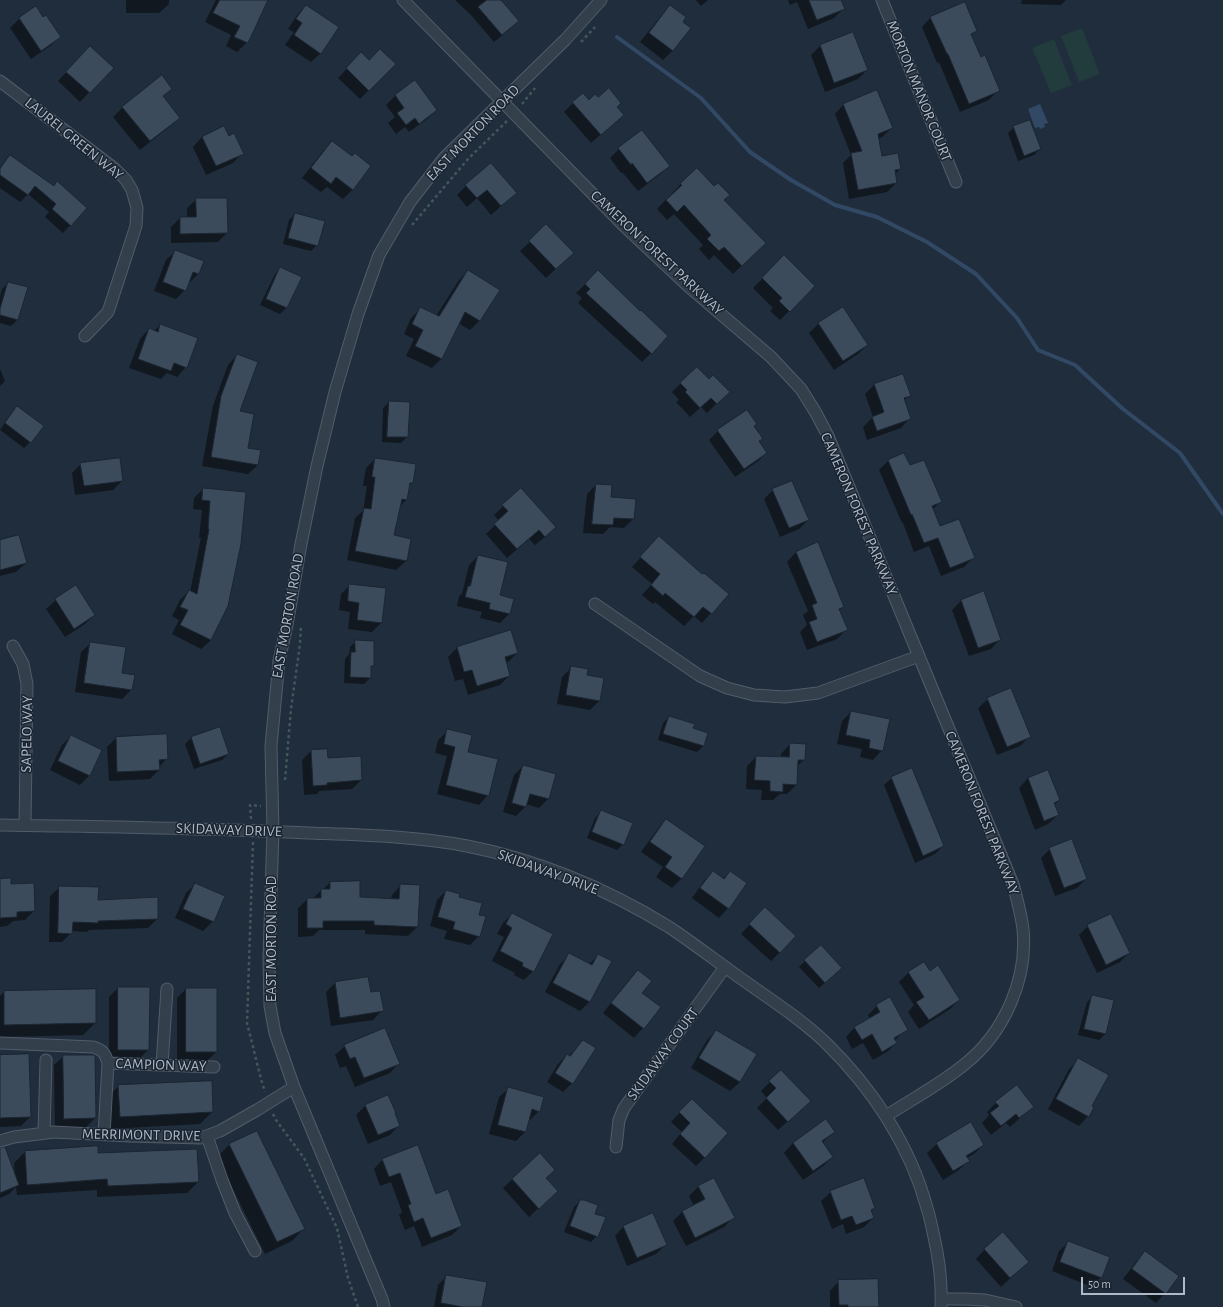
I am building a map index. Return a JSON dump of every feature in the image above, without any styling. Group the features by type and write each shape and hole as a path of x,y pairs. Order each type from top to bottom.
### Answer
{"street":[{"name":"CAMERON FOREST PARKWAY","path":"404,0 623,225 688,286 772,357 800,390 816,413 828,436 1013,884 1020,908 1023,930 1023,949 1015,992 995,1032 982,1049 966,1064 886,1116"},
{"name":"EAST MORTON ROAD","path":"384,1307 294,1087 275,1032 270,1006 269,959 273,831 271,746 279,660 317,466 335,392 358,314 379,255 410,202 444,158 565,40 601,0"},
{"name":"MORTON MANOR COURT","path":"882,0 956,182"},
{"name":"LAUREL GREEN WAY","path":"0,81 116,169 126,180 132,190 137,208 134,234 108,312 86,336"},
{"path":"595,604 700,676 727,688 754,695 785,697 818,693 919,656"},
{"name":"SAPELO WAY","path":"13,646 23,664 27,684 25,825"},
{"name":"SKIDAWAY DRIVE","path":"0,825 251,830 417,838 468,846 520,859 573,878 624,901 671,929 795,1018 825,1042 860,1079 886,1116 910,1160 927,1207 938,1256 941,1303"},
{"name":"SKIDAWAY COURT","path":"616,1147 619,1120 624,1108 725,967"},
{"path":"162,1065 166,989"},
{"path":"0,1042 93,1047 102,1049 106,1054 108,1063 104,1135"},
{"path":"44,1133 46,1060"},
{"name":"CAMPION WAY","path":"108,1063 214,1067"},
{"name":"MERRIMONT DRIVE","path":"0,1140 54,1132 201,1138 220,1131 294,1087"},
{"path":"207,1136 235,1213 256,1251"},
{"path":"941,1303 965,1299 985,1300 1016,1307"}],"path":[{"path":"579,44 589,35 599,22"},
{"path":"410,227 468,159 514,114 538,85"},
{"path":"285,781 291,709 300,644 301,623"},
{"path":"272,806 250,806 251,830 254,845 247,1023 261,1079 276,1120 304,1158 337,1228 348,1278 358,1307"}],"green space":[{"path":"1082,28 1100,74 1079,82 1061,36"},
{"path":"1054,39 1072,85 1051,93 1032,48"}],"water":[{"path":"1040,104 1048,123 1044,124 1045,127 1040,129 1039,127 1035,128 1028,109"}],"building":[{"path":"220,0 268,0 248,43 234,37 240,26 213,13"},
{"path":"487,0 501,0 519,21 502,35 478,7"},
{"path":"809,0 841,0 845,9 817,20"},
{"path":"965,2 977,31 971,34 981,57 985,55 1000,91 969,104 948,54 930,17"},
{"path":"306,5 339,27 321,54 294,35 302,23 296,19"},
{"path":"670,5 686,17 683,22 691,28 673,51 649,33"},
{"path":"36,6 43,17 46,15 61,37 41,51 19,18"},
{"path":"853,32 868,70 834,83 820,45"},
{"path":"90,46 114,68 90,93 66,72"},
{"path":"380,49 396,64 369,91 346,68 361,52 369,60"},
{"path":"162,75 172,89 163,96 180,118 150,141 122,107"},
{"path":"415,80 437,110 419,124 415,118 406,125 397,113 404,108 395,95"},
{"path":"609,88 621,103 617,107 624,115 601,135 572,102 583,93 589,100 595,94 598,97"},
{"path":"877,90 893,128 878,134 882,156 898,153 901,169 895,170 897,183 858,190 851,153 862,151 843,104"},
{"path":"1030,120 1041,149 1024,156 1013,126"},
{"path":"224,126 229,136 234,133 244,154 216,166 202,137"},
{"path":"642,130 670,166 647,183 632,163 631,165 618,148"},
{"path":"332,141 352,156 355,153 371,166 353,190 336,177 331,184 311,168"},
{"path":"10,155 54,186 57,181 87,208 71,226 52,209 56,204 35,186 28,195 0,175 0,169"},
{"path":"491,163 517,193 501,206 487,190 477,198 465,185"},
{"path":"697,168 714,186 718,183 730,195 724,200 766,243 742,266 724,247 719,251 707,239 711,235 684,205 677,212 666,200"},
{"path":"196,198 227,198 228,233 180,234 180,217 196,217"},
{"path":"295,213 325,221 318,246 288,238"},
{"path":"546,224 574,253 556,269 529,241"},
{"path":"175,250 204,261 199,274 193,272 186,291 163,282"},
{"path":"784,255 815,286 790,312 779,301 782,298 762,278"},
{"path":"280,267 302,277 287,308 266,299"},
{"path":"468,270 500,290 480,321 465,312 442,359 415,346 423,330 412,324 420,307 439,316"},
{"path":"598,270 668,336 652,354 586,293 590,289 585,284"},
{"path":"8,282 28,287 18,320 0,315 0,309"},
{"path":"843,307 868,345 843,361 818,323"},
{"path":"160,324 198,338 187,368 174,363 171,371 138,359 149,328 158,332"},
{"path":"237,354 258,362 240,411 254,414 248,448 261,450 258,465 211,457 221,396"},
{"path":"697,367 709,379 713,375 730,392 717,404 711,398 700,408 685,392 687,390 680,383"},
{"path":"903,374 911,396 904,398 911,419 877,431 872,417 884,412 874,384"},
{"path":"389,401 410,402 408,437 387,437"},
{"path":"17,406 44,426 31,443 5,423"},
{"path":"747,410 757,424 754,426 763,439 759,441 767,453 744,469 717,430"},
{"path":"904,453 910,465 924,460 942,502 932,506 940,526 959,519 975,558 950,568 938,538 924,543 888,460"},
{"path":"120,458 123,481 84,486 80,463"},
{"path":"375,458 416,464 413,483 410,483 407,500 402,499 394,535 411,539 407,561 355,551 364,508 371,509 375,477 372,477"},
{"path":"792,481 809,520 789,528 772,489"},
{"path":"596,484 612,485 611,497 636,499 634,519 614,518 613,525 592,524"},
{"path":"203,488 246,492 241,544 228,606 211,640 180,625 188,610 180,607 189,590 197,594 209,529 210,501 202,500"},
{"path":"521,488 556,527 545,537 539,530 517,549 494,524 508,511 502,505"},
{"path":"19,535 27,563 0,570 0,540"},
{"path":"659,536 702,574 704,573 729,594 712,614 703,607 694,617 665,593 663,596 651,585 660,574 640,557"},
{"path":"818,542 844,607 839,609 848,630 817,642 809,622 817,619 812,605 817,603 796,552"},
{"path":"478,555 508,562 500,595 514,599 510,614 489,609 490,603 465,597 468,586 470,586"},
{"path":"349,584 386,588 382,623 357,620 359,603 348,601"},
{"path":"76,585 95,615 74,629 55,599"},
{"path":"984,591 1001,640 978,648 961,600"},
{"path":"511,630 518,653 505,657 510,676 477,686 472,670 464,672 457,647"},
{"path":"355,640 374,641 374,666 371,666 371,678 350,677 351,652 355,652"},
{"path":"90,642 126,647 122,673 135,675 132,690 84,683"},
{"path":"571,666 588,669 587,675 604,678 600,701 566,695"},
{"path":"1011,688 1031,737 1007,747 987,698"},
{"path":"851,711 890,719 883,751 869,748 870,740 846,735"},
{"path":"669,716 695,724 693,728 708,733 704,746 663,734"},
{"path":"220,727 229,754 200,764 191,737"},
{"path":"447,729 472,735 468,752 498,759 489,796 446,785 455,747 444,744"},
{"path":"167,734 168,759 159,760 160,770 117,772 116,737"},
{"path":"71,735 102,750 90,776 58,761"},
{"path":"790,743 806,744 805,760 798,760 797,785 783,784 783,792 770,791 770,781 754,780 756,756 789,757"},
{"path":"327,749 328,758 361,756 362,780 327,783 327,785 313,786 311,750"},
{"path":"523,765 556,774 549,799 530,794 526,807 512,803"},
{"path":"912,768 944,846 923,856 891,777"},
{"path":"1048,770 1060,800 1054,803 1059,815 1044,821 1028,778"},
{"path":"601,810 633,823 624,845 592,832"},
{"path":"666,819 705,846 682,879 665,867 672,857 650,842"},
{"path":"1072,839 1087,879 1064,888 1049,848"},
{"path":"713,871 724,879 730,871 747,883 729,909 700,888"},
{"path":"11,878 11,884 34,883 35,911 17,912 17,917 0,918 0,879"},
{"path":"360,881 360,897 399,899 400,884 420,885 418,927 374,925 374,921 323,921 323,928 307,928 307,898 321,898 321,889 330,889 330,882"},
{"path":"195,883 225,896 214,922 183,909"},
{"path":"59,886 99,887 98,900 158,897 158,919 98,921 98,923 73,922 72,934 58,933"},
{"path":"446,890 460,894 459,897 482,903 479,915 486,916 480,937 453,929 455,922 438,917"},
{"path":"765,907 796,936 780,953 749,924"},
{"path":"512,913 553,934 534,972 522,966 523,963 500,951 512,928 506,924"},
{"path":"1111,914 1130,953 1106,965 1087,925"},
{"path":"821,945 842,968 825,983 804,960"},
{"path":"569,953 592,965 598,954 612,961 590,1002 553,983"},
{"path":"924,962 930,971 938,965 960,1000 929,1020 916,1002 924,997 908,972"},
{"path":"638,970 652,981 642,993 661,1007 644,1029 611,1003"},
{"path":"368,977 371,992 380,991 384,1011 340,1018 335,982"},
{"path":"118,987 150,987 149,1050 118,1050"},
{"path":"186,988 217,988 217,1052 186,1052"},
{"path":"96,989 96,1023 4,1025 4,991"},
{"path":"1092,995 1114,1000 1106,1034 1084,1029"},
{"path":"890,997 908,1030 894,1038 897,1043 882,1052 872,1034 862,1040 854,1027 880,1012 876,1005"},
{"path":"385,1028 400,1064 364,1078 355,1057 350,1059 344,1045"},
{"path":"716,1030 757,1054 740,1082 699,1058"},
{"path":"583,1040 596,1048 573,1084 555,1073 567,1054 570,1056"},
{"path":"29,1054 31,1117 0,1118 0,1055"},
{"path":"63,1055 95,1055 96,1118 64,1119"},
{"path":"1078,1058 1109,1075 1092,1106 1094,1107 1089,1117 1056,1099"},
{"path":"781,1070 811,1101 788,1122 766,1098 776,1088 769,1081"},
{"path":"212,1081 213,1112 120,1117 118,1085"},
{"path":"1017,1085 1034,1107 1019,1118 1016,1114 1001,1126 990,1113 999,1106 995,1102"},
{"path":"508,1087 544,1097 540,1112 532,1109 526,1132 498,1125"},
{"path":"388,1095 400,1126 378,1135 365,1105"},
{"path":"692,1099 728,1133 705,1158 680,1134 690,1123 679,1112"},
{"path":"826,1119 835,1132 822,1141 833,1157 813,1171 793,1143"},
{"path":"971,1122 984,1145 966,1156 970,1161 953,1171 936,1143"},
{"path":"257,1131 305,1229 277,1242 229,1144"},
{"path":"418,1145 436,1194 448,1189 462,1226 431,1238 423,1218 414,1222 408,1205 411,1204 400,1173 389,1177 382,1159"},
{"path":"98,1146 98,1153 197,1149 199,1182 108,1186 107,1179 27,1185 25,1151"},
{"path":"5,1147 19,1185 0,1193 0,1148"},
{"path":"540,1153 555,1170 546,1178 558,1191 539,1209 512,1179"},
{"path":"714,1178 735,1218 695,1238 682,1211 705,1199 698,1186"},
{"path":"864,1178 875,1208 871,1210 874,1218 856,1225 852,1216 841,1220 830,1191"},
{"path":"580,1200 598,1205 595,1214 606,1217 598,1237 570,1226"},
{"path":"653,1213 667,1245 637,1258 623,1226"},
{"path":"1003,1232 1029,1262 1010,1278 984,1249"},
{"path":"1068,1241 1110,1257 1102,1278 1060,1262"},
{"path":"1145,1251 1179,1276 1166,1294 1132,1269"},
{"path":"446,1275 487,1282 482,1307 463,1307 441,1303"},
{"path":"878,1279 879,1307 848,1307 848,1305 839,1305 838,1280"}],"waterway":[{"path":"617,37 701,98 750,152 791,180 835,205 877,217 927,242 976,274 1017,318 1038,350 1075,365 1123,409 1180,453 1223,514"}]}
